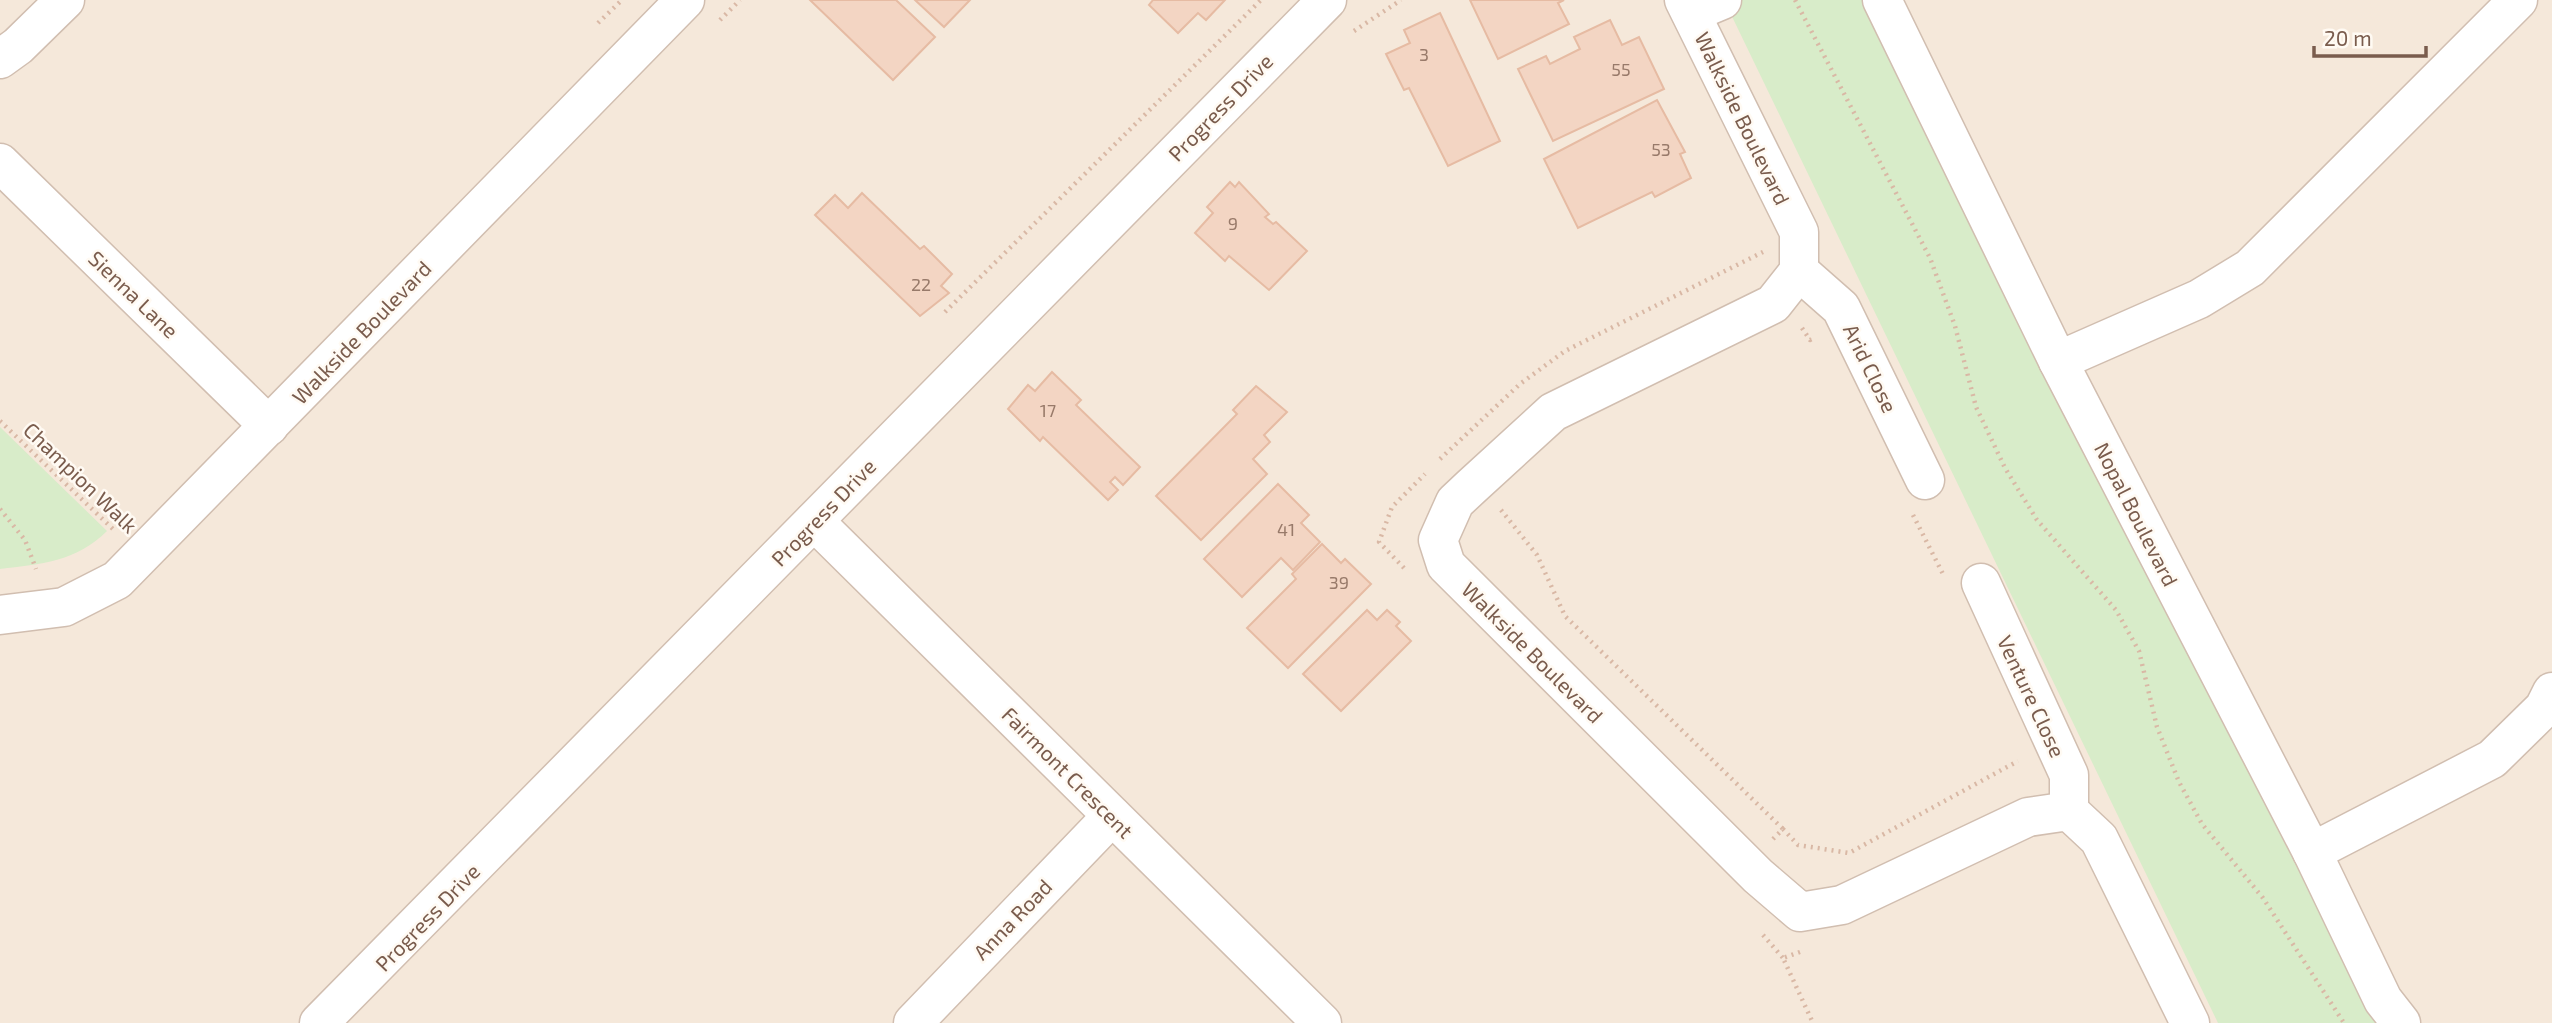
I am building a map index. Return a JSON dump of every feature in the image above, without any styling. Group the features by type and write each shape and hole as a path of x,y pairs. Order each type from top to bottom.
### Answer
{"street":[{"path":"0,59 18,46 65,0"},
{"name":"Walkside Boulevard","path":"0,615 64,607 117,579 685,0"},
{"name":"Progress Drive","path":"319,1023 1327,0"},
{"name":"Nopal Boulevard","path":"1882,0 2059,361 2312,852 2384,1000 2401,1023"},
{"path":"2059,361 2199,299 2250,268 2518,0"},
{"name":"Walkside Boulevard","path":"1699,4 1799,232 1799,271 1773,304 1553,412 1454,502 1438,540 1446,565 1747,865 1800,912 1842,905 2028,817 2069,811"},
{"name":"Sienna Lane","path":"0,163 269,426"},
{"name":"Arid Close","path":"1799,271 1841,308 1925,480"},
{"name":"Fairmont Crescent","path":"814,521 1321,1023"},
{"name":"Venture Close","path":"1981,583 2069,775 2069,811"},
{"path":"2312,852 2492,759 2544,708 2552,692"},
{"path":"2069,811 2099,839 2190,1023"},
{"name":"Anna Road","path":"913,1023 1112,816"}],"path":[{"path":"598,23 622,0"},
{"path":"945,312 1261,0"},
{"path":"1795,0 1930,258 1955,326 1976,407 2005,468 2036,520 2116,610 2139,651 2157,727 2179,782 2202,824 2263,898 2344,1023"},
{"path":"1800,324 1810,340 1824,333"},
{"name":"Champion Walk","path":"0,421 141,555"},
{"path":"1925,480 1902,493 1955,600 1981,583"},
{"path":"1500,509 1510,500"},
{"path":"0,509 25,540 36,569"},
{"path":"1747,865 1783,829 1798,845 1849,853 2018,761"},
{"path":"1757,928 1783,958 1813,1023"},
{"path":"1783,958 1805,950"}],"shaded area":[{"path":"0,0 2552,0 2552,1023 0,1023"}],"green space":[{"path":"1724,0 1882,0 2401,1023 2218,1023"},
{"path":"0,427 107,531 83,549 57,560 0,569"}],"building":[{"path":"810,0 896,0 935,37 893,80"},
{"path":"915,0 970,0 944,27"},
{"path":"1153,0 1225,0 1206,20 1198,13 1178,33 1149,5"},
{"path":"1470,0 1564,0 1558,3 1569,24 1498,59"},
{"path":"1440,13 1500,141 1448,166 1409,88 1404,90 1386,54 1410,43 1404,30"},
{"path":"1610,20 1622,45 1639,37 1664,89 1553,141 1518,69 1546,56 1550,64 1580,49 1574,37"},
{"path":"1657,100 1685,152 1680,154 1691,178 1655,197 1652,192 1578,228 1544,159"},
{"path":"1230,182 1235,187 1239,182 1269,214 1265,217 1273,224 1276,222 1307,251 1269,290 1229,256 1225,261 1195,233 1213,213 1207,207"},
{"path":"862,193 920,249 924,246 952,274 941,286 949,293 920,316 815,215 835,195 848,208"},
{"path":"1052,372 1081,400 1076,405 1140,467 1123,485 1115,477 1110,482 1118,490 1108,500 1043,437 1040,441 1008,409 1028,385 1035,391"},
{"path":"1256,386 1287,412 1264,435 1270,442 1253,459 1267,474 1201,540 1156,496 1237,414 1233,410"},
{"path":"1278,484 1309,515 1301,523 1320,542 1293,570 1281,558 1242,597 1204,559"},
{"path":"1322,544 1341,563 1345,559 1371,584 1288,668 1247,628 1296,579 1292,574"},
{"path":"1367,610 1377,620 1387,610 1400,622 1396,626 1411,641 1341,711 1303,674"}]}
